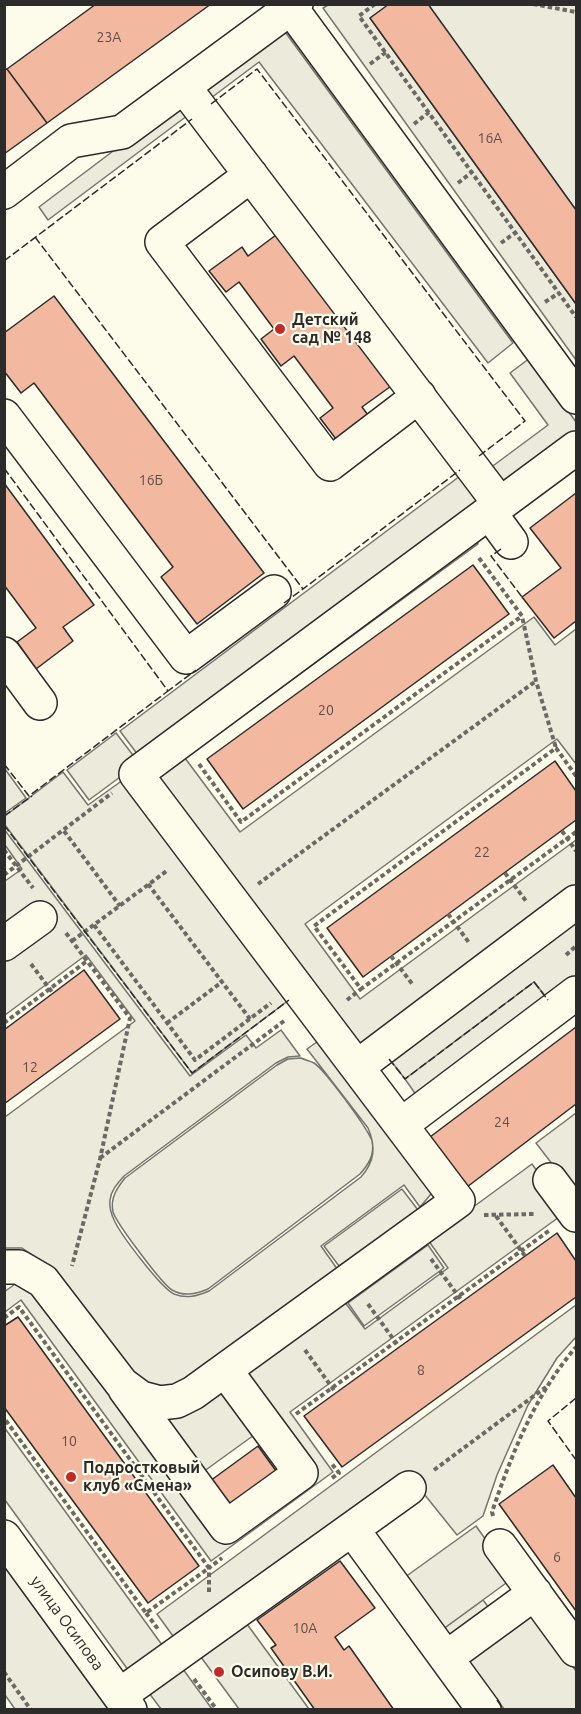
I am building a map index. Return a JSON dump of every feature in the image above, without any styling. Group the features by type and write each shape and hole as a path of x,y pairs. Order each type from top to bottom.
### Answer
{"street":[{"path":"4,192 71,141 122,132 293,6 576,397"},
{"path":"184,87 419,396 495,508 511,542"},
{"path":"250,175 162,242 330,464 419,396"},
{"path":"4,416 186,657 274,591"},
{"path":"122,1384 141,1398 160,1403 177,1401 193,1393 458,1201 136,774 576,448"},
{"path":"4,654 40,703"},
{"path":"357,1067 576,902"},
{"path":"4,944 40,918"},
{"path":"401,1125 576,993"},
{"path":"550,1180 575,1213"},
{"path":"4,1267 19,1267 43,1281 63,1304 226,1527 301,1473 225,1370"},
{"path":"125,1702 409,1488"},
{"path":"352,1529 484,1710"},
{"name":"улица Осипова","path":"4,1537 125,1702"},
{"path":"500,1546 576,1650"},
{"path":"446,1658 535,1593"}],"path":[{"path":"375,4 359,16 576,317"},
{"path":"533,4 576,12"},
{"path":"475,552 522,616 536,681 556,748 576,776"},
{"path":"194,757 241,822 522,616"},
{"path":"233,902 536,681"},
{"path":"556,748 314,926 361,989 576,832"},
{"path":"4,875 136,774"},
{"path":"64,831 120,906"},
{"path":"562,831 576,851"},
{"path":"72,941 194,850"},
{"path":"148,884 250,1019"},
{"path":"94,925 195,1060 250,1019 302,993"},
{"path":"566,955 576,946"},
{"path":"4,1023 87,961"},
{"path":"167,1023 222,982"},
{"path":"100,1159 302,993"},
{"path":"63,1304 100,1159 130,1018"},
{"path":"458,1201 478,1215 575,1213"},
{"path":"302,1422 296,1414 575,1213"},
{"path":"495,1215 525,1256"},
{"path":"412,1234 462,1302"},
{"path":"350,1280 399,1347"},
{"path":"4,1318 19,1307 209,1568 146,1613 4,1418"},
{"path":"287,1325 336,1393"},
{"path":"500,1546 492,1512 505,1474 529,1419 562,1364 576,1347"},
{"path":"409,1488 549,1384"},
{"path":"327,1456 339,1473"},
{"path":"4,1672 31,1710"}],"shaded area":[{"path":"328,5 389,5 370,18 576,304 576,360 323,8"},
{"path":"428,5 576,5 576,210"},
{"path":"280,25 513,343 488,363 259,62 48,220 39,207"},
{"path":"530,358 576,422 576,437 501,492 486,471 548,425 510,373"},
{"path":"460,476 482,506 141,759 120,731"},
{"path":"471,534 478,544 185,758 240,832 534,617 555,645 576,629 576,764 557,739 305,924 360,999 576,840 576,890 362,1051 151,772"},
{"path":"116,733 139,763 89,800 67,770"},
{"path":"5,769 26,798 4,813"},
{"path":"63,772 88,805 123,780 289,1000 192,1073 5,825 5,816"},
{"path":"4,829 190,1076 246,1035 256,1048 281,1030 300,1056 288,1057 276,1063 124,1176 113,1190 110,1206 115,1222 142,1261 168,1290 179,1296 188,1297 209,1291 366,1171 373,1154 368,1128 307,1049 324,1037 433,1184 431,1194 420,1207 404,1185 321,1246 340,1273 170,1391 147,1385 133,1374 54,1270 22,1248 5,1248 5,1117 135,1021 86,955 5,1015 5,881 22,869 5,845"},
{"path":"576,915 576,981 549,1001 534,982 405,1079 388,1057"},
{"path":"534,982 549,1001 419,1099 405,1079"},
{"path":"301,1058 314,1063 319,1068 363,1125 372,1141 373,1151 368,1163 360,1174 208,1289 190,1294 181,1294 172,1290 150,1266 116,1219 112,1207 117,1189 125,1178 277,1065 288,1059"},
{"path":"576,1113 576,1195 536,1143"},
{"path":"532,1164 566,1212 290,1412 333,1472 211,1561 21,1300 5,1312 4,1292 28,1275 219,1537 308,1473 236,1373 341,1297 365,1329 448,1268 428,1240"},
{"path":"402,1189 418,1210 339,1266 324,1246"},
{"path":"428,1245 444,1268 364,1326 348,1303"},
{"path":"576,1305 576,1337 557,1358 528,1405 497,1475 483,1516 457,1535 408,1474 178,1643 157,1614"},
{"path":"225,1380 261,1430 196,1477 160,1427"},
{"path":"4,1427 165,1649 131,1674 5,1500"},
{"path":"476,1526 513,1578 439,1632 401,1580"},
{"path":"4,1566 108,1709 15,1709 5,1695"},
{"path":"483,1600 493,1613 448,1646 439,1632"},
{"path":"531,1608 576,1671 576,1709 504,1709 465,1657"},
{"path":"244,1620 309,1709 239,1709 198,1653"},
{"path":"180,1665 212,1709 161,1709 146,1689"}],"building":[{"path":"96,4 211,4 47,123 7,69"},
{"path":"389,4 428,4 576,210 576,304 370,18"},
{"path":"7,69 47,123 4,154 4,70"},
{"path":"280,232 394,384 362,407 368,415 336,439 320,418 333,408 294,356 281,366 261,339 274,329 239,282 226,292 209,271 242,247 248,256"},
{"path":"54,296 264,573 197,624 161,577 173,567 34,383 21,393 4,371 4,333"},
{"path":"4,483 94,605 63,627 73,641 36,669 17,642 36,628 4,585"},
{"path":"576,493 576,621 554,638 522,597 561,568 530,528"},
{"path":"473,565 509,614 243,809 207,759"},
{"path":"555,761 576,791 576,820 363,977 327,928"},
{"path":"84,970 120,1019 4,1104 4,1030"},
{"path":"576,1027 576,1104 467,1187 430,1137"},
{"path":"557,1233 576,1261 576,1297 342,1467 304,1416"},
{"path":"18,1317 199,1566 148,1603 4,1407 4,1326"},
{"path":"258,1446 279,1475 231,1510 210,1481"},
{"path":"553,1465 576,1498 576,1611 499,1504"},
{"path":"340,1561 375,1608 335,1637 344,1650 349,1646 394,1710 315,1710 271,1648 276,1645 257,1620"}],"fence":[{"path":"211,104 257,69 525,421 479,456"},
{"path":"4,261 192,119"},
{"path":"35,237 303,589 460,470"},
{"path":"4,468 168,691 196,670"},
{"path":"501,549 491,556 522,597"},
{"path":"284,603 303,589"},
{"path":"4,764 29,796 168,691"},
{"path":"4,816 32,796"},
{"path":"4,825 192,1073 289,1000"},
{"path":"389,1059 405,1079 534,982 548,1000"},
{"path":"576,1398 548,1421 576,1460"},
{"path":"497,1700 504,1710"}],"place":[{"name":"Детский сад № 148","path":"280,329"},
{"name":"Подростковый клуб «Смена»","path":"71,1477"},
{"name":"Осипову В.И.","path":"219,1672"}]}
